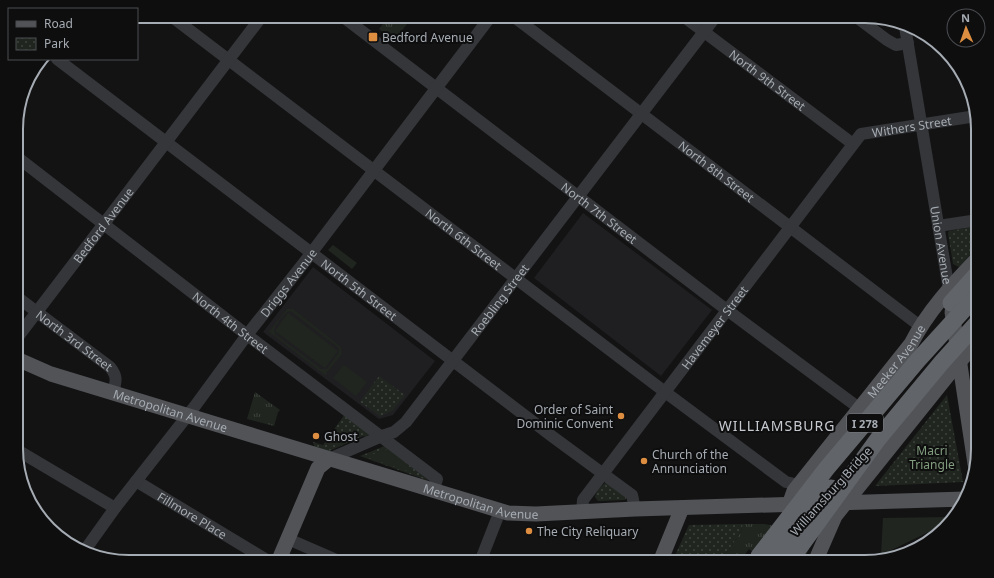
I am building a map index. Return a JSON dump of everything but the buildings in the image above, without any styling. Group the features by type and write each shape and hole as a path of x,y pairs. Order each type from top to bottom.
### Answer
{"highway":[{"path":"950,296 971,279"},
{"name":"I 278","path":"763,555 832,462 918,360 971,302"},
{"name":"I 278","path":"794,555 878,439 971,330"},
{"name":"Williamsburg Bridge","path":"764,555 814,507 878,439"}],"main road":[{"name":"Meeker Avenue","path":"789,505 794,491 911,344 920,326 950,296 971,268"},
{"path":"911,344 926,330 950,296"},
{"name":"Union Avenue","path":"950,296 960,360 971,415"},
{"path":"818,555 836,516 971,348"},
{"name":"Metropolitan Avenue","path":"23,361 51,374 508,513 529,514 635,509 846,504 958,499"},
{"name":"Roebling Street","path":"281,555 318,468 329,459"},
{"path":"663,555 682,508"}],"street":[{"name":"North 6th Street","path":"180,23 665,392 786,482 799,485"},
{"name":"Bedford Avenue","path":"23,330 257,23"},
{"name":"North 7th Street","path":"351,23 859,408"},
{"name":"Driggs Avenue","path":"88,546 115,508 188,416 247,335 486,23"},
{"name":"North 8th Street","path":"522,23 920,326"},
{"name":"North 9th Street","path":"692,23 853,144"},
{"name":"Roebling Street","path":"329,459 394,432 406,422 711,23"},
{"path":"864,23 887,40 896,44 908,43"},
{"name":"Union Avenue","path":"906,31 950,296"},
{"name":"North 5th Street","path":"58,60 632,495 635,509"},
{"name":"Withers Street","path":"853,144 861,134 970,117"},
{"name":"Havemeyer Street","path":"582,512 583,500 853,144"},
{"name":"North 4th Street","path":"23,161 247,335 437,479 434,490"},
{"path":"938,226 971,221"},
{"name":"North 3rd Street","path":"23,302 110,367 116,375 113,393"},
{"path":"23,454 115,508"},
{"name":"Fillmore Place","path":"136,481 258,555"},
{"path":"483,555 500,511"},
{"path":"288,539 325,555"}],"shaded area":[{"path":"583,213 712,310 661,376 534,278"},
{"path":"313,267 435,361 393,415 379,419 263,332"}],"green space":[{"path":"384,23 408,23 394,41 379,29"},
{"path":"971,227 971,254 959,267 953,264 948,233 949,231"},
{"path":"333,245 357,263 352,269 328,250"},
{"path":"287,309 293,309 341,347 342,354 325,375 268,331","holes":["289,311 339,348 339,352 327,369 321,369 275,334 274,330 280,319"]},
{"path":"288,313 338,351 325,368 275,331"},
{"path":"344,365 367,382 356,396 333,378"},
{"path":"379,376 405,395 392,411 380,416 360,402"},
{"path":"255,392 280,410 274,426 247,419"},
{"name":"Macri Triangle","path":"947,395 963,482 875,486"},
{"path":"345,414 370,434 327,452 315,449 313,442 323,445"},
{"path":"387,445 429,481 360,456"},
{"path":"386,449 416,474 366,457"},
{"path":"607,482 626,497 626,499 598,501 595,497 601,486"},
{"path":"946,517 935,529 881,554 883,518"},
{"path":"743,524 764,524 816,533 806,555 756,555 749,549 744,555 725,555 741,532"},
{"path":"743,524 741,532 725,555 675,555 689,525"}],"place":[{"name":"Bedford Avenue","path":"373,37"},
{"name":"Order of Saint Dominic Convent","path":"621,416"},
{"name":"Ghost","path":"316,436"},
{"name":"Church of the Annunciation","path":"644,461"},
{"name":"The City Reliquary","path":"529,531"}],"district":[{"name":"WILLIAMSBURG","path":"777,425"}]}
